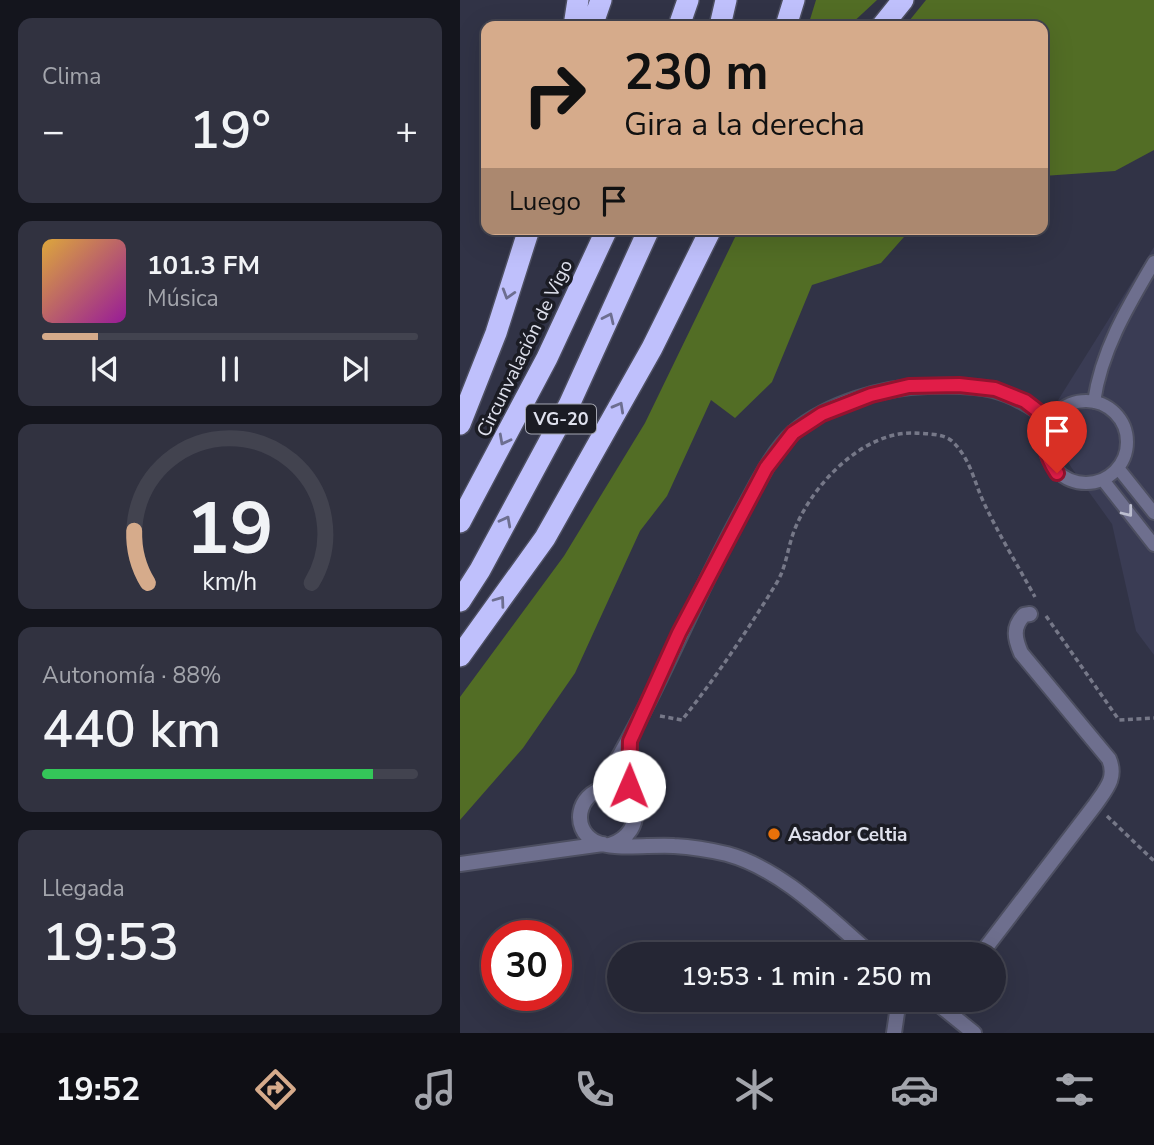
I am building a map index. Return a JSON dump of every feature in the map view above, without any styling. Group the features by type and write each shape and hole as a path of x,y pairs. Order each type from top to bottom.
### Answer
{"highway":[{"path":"575,21 578,0"},
{"path":"594,21 601,0"},
{"path":"681,21 688,0"},
{"path":"721,21 726,0"},
{"path":"788,21 794,0"},
{"path":"886,21 903,0"},
{"path":"460,424 496,333 527,235"},
{"name":"Circunvalación de Vigo","path":"460,522 547,358 604,235"},
{"name":"VG-20","path":"460,601 480,570 569,405 646,235"},
{"path":"460,656 545,538 652,348 708,235"}],"street":[{"path":"564,847 572,842 580,824 580,811 585,800 599,790 630,741 679,633 731,531 766,468 793,433 822,414 871,395 909,386 959,385 995,389 1025,401 1051,421"},
{"path":"990,942 1095,805 1110,782 1114,770 1109,759 1021,653 1015,639 1016,628 1018,621 1030,614"},
{"path":"630,741 630,800"},
{"path":"599,790 619,790 635,808 636,821 641,831 661,846"},
{"path":"580,824 586,835 608,844 622,841 632,832 636,821"},
{"path":"460,864 564,847 608,844 661,846 728,854 765,871 856,942"},
{"path":"893,1033 897,1012"},
{"path":"958,1012 974,1033"}],"lane":[{"path":"1094,402 1098,373 1126,309 1154,262"},
{"path":"1094,402 1106,406 1123,423 1127,448 1118,468 1103,480 1083,484 1057,473 1045,448 1045,434 1051,421 1069,405 1094,402"},
{"path":"1118,468 1154,513"},
{"path":"1103,480 1154,545"}],"path":[{"path":"644,713 682,720 733,652 783,573 794,532 813,495 839,463 905,433 934,434 951,440 968,460 984,503 1040,608 1101,699 1119,720 1154,718"},
{"path":"1095,805 1154,861"}],"shaded area":[{"path":"1154,247 1154,655 1136,631 1112,524 1071,467 1045,421"}],"green space":[{"path":"816,0 877,0 854,21 810,21"},
{"path":"926,0 1154,0 1154,150 1115,171 1048,176 1048,21 909,21"},
{"path":"736,235 906,235 881,263 812,285 772,382 735,418 711,400 667,496 640,531 575,673 523,748 460,820 460,697 564,556 645,423"}],"place":[{"name":"Asador Celtia","path":"774,834"}],"route":[{"path":"629,786 630,741 679,633 766,468 793,433 822,414 871,395 909,386 959,385 995,389 1025,401 1051,421 1045,434 1045,448 1057,473"}]}
